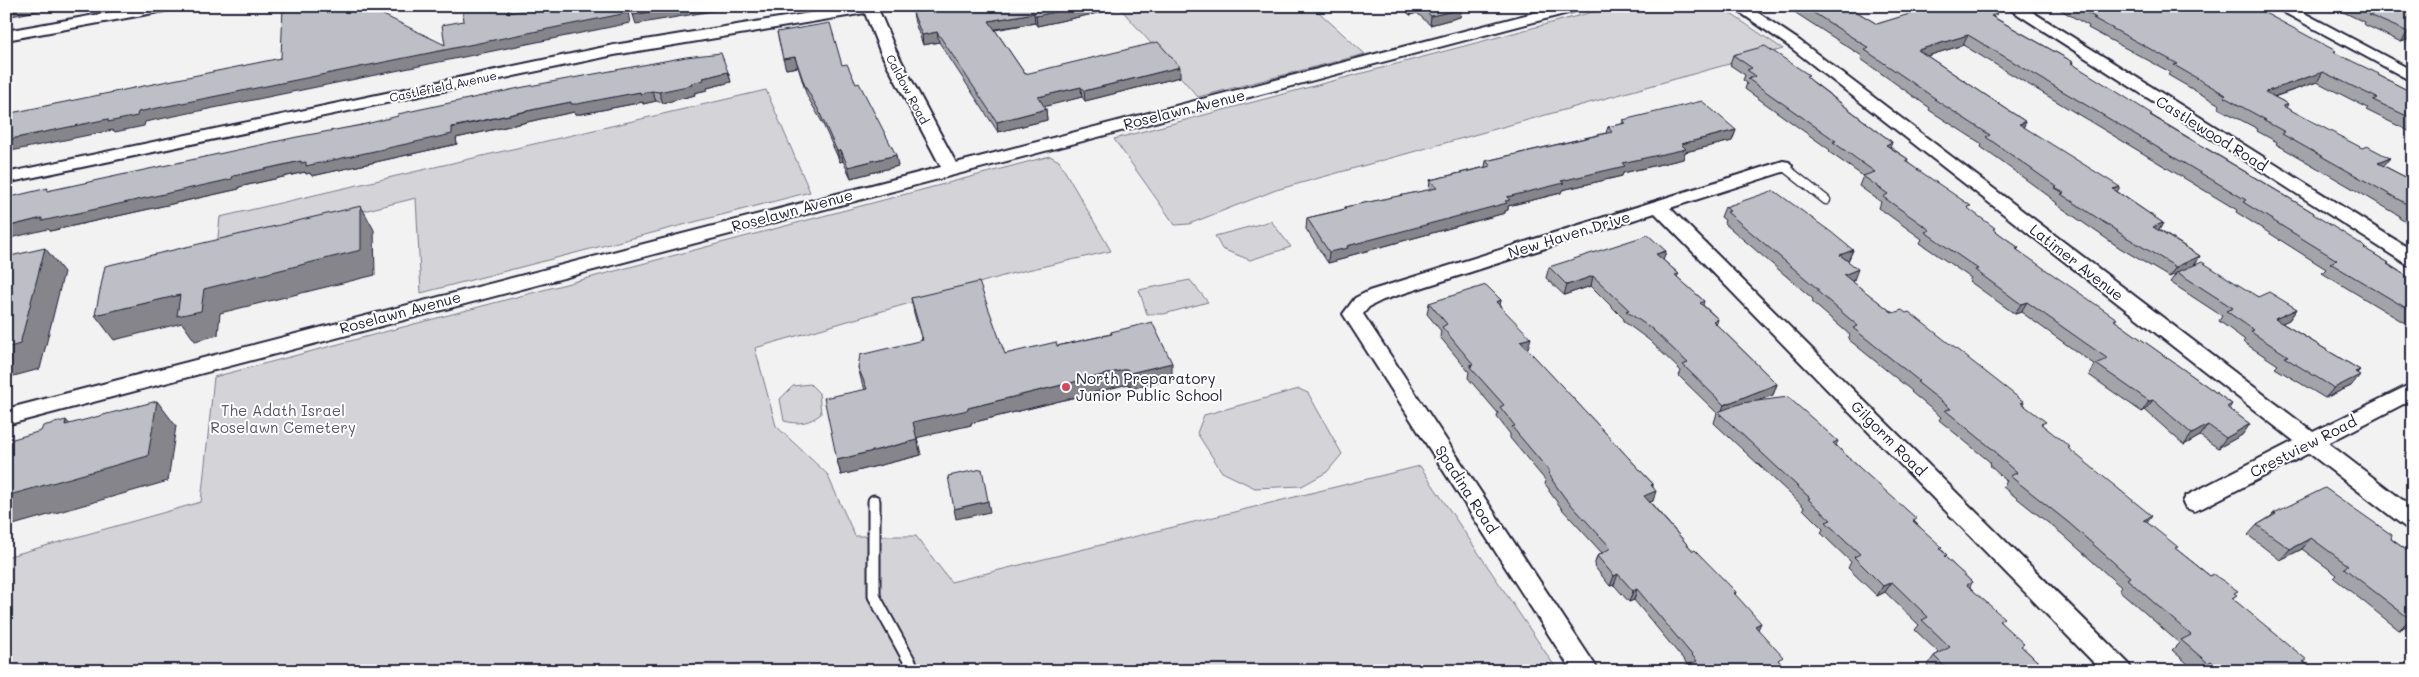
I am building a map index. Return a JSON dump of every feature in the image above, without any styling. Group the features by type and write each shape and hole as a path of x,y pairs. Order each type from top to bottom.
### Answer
{"street":[{"path":"6,36 170,6"},
{"path":"1512,6 1528,19"},
{"name":"Roselawn Avenue","path":"6,416 1578,6"},
{"name":"Latimer Avenue","path":"1738,6 1795,44 2413,521"},
{"name":"Castlewood Road","path":"2012,6 2413,260"},
{"path":"2279,6 2413,78"},
{"name":"Caldow Road","path":"874,7 888,51 951,169"},
{"name":"Castlefield Avenue","path":"6,178 588,56 874,7"},
{"name":"New Haven Drive","path":"1356,306 1366,299 1783,166"},
{"name":"Gilgorm Road","path":"1658,206 2119,671"},
{"name":"Spadina Road","path":"1356,306 1353,314 1358,322 1586,671"},
{"name":"Crestview Road","path":"2194,502 2413,390"}],"lane":[{"path":"1783,166 1826,200"},
{"path":"874,501 874,596 912,664 912,671"}],"green space":[{"path":"1130,6 1312,6 1365,54 1198,97 1120,8"},
{"path":"1615,6 1719,6 1783,49 1276,190 1189,224 1175,225 1114,139"},
{"path":"766,90 810,192 421,293 416,198 217,247 220,217"},
{"name":"The Adath Israel Roselawn Cemetery","path":"1050,156 1059,161 1111,251 1010,274 755,348 776,426 827,474 855,536 916,536 951,582 1420,466 1558,671 6,671 6,557 201,502 214,377"},
{"path":"1271,221 1291,247 1250,260 1222,249 1215,236"},
{"path":"1190,280 1208,302 1164,314 1147,314 1139,290"},
{"path":"810,384 819,393 821,414 804,422 784,421 780,399 793,386"},
{"path":"1299,389 1308,393 1342,454 1327,472 1302,486 1255,488 1222,472 1197,433 1204,415"}],"building":[{"path":"283,6 365,6 445,45 442,25 464,21 462,6 507,6 509,13 544,6 626,6 627,13 138,112 137,116 108,122 108,119 6,140 6,114 281,58"},
{"path":"631,6 682,6 633,15"},
{"path":"943,6 1082,6 1036,16 1034,13 989,21 1025,74 1158,42 1180,67 1084,91 1081,87 1038,97 1046,109 997,122 937,32 922,35 913,13"},
{"path":"1419,6 1459,6 1462,9 1431,16"},
{"path":"1803,6 1847,6 1877,24 1932,7 1930,6 1982,6 1997,14 1991,16 2073,62 2071,63 2152,114 2150,115 2314,213 2413,280 2413,312 2330,263 2337,260 2243,202 2246,200 1968,35 1918,50 2026,122 2019,124 2120,187 2113,189 2163,223 2153,227 2200,256 2176,267 2061,194 2064,193 1986,137 1990,135 1934,99 1936,99 1865,50 1869,48"},
{"path":"2076,6 2252,6 2336,51 2333,52 2413,93 2413,119 2373,100 2377,98 2323,72 2265,92 2288,104 2283,106 2362,148 2367,146 2390,158 2378,163 2413,181 2413,210 2407,207 2410,206 2282,134 2285,132 2224,97 2226,95 2174,65 2178,64 2093,18 2096,18"},
{"path":"2358,6 2413,6 2413,31 2408,32 2369,15 2373,14"},
{"path":"830,23 842,65 847,64 856,84 859,83 896,155 848,167 841,150 837,151 818,109 805,86 795,57 783,59 777,32"},
{"path":"1765,46 1809,75 1806,76 1892,142 1886,145 1908,159 1905,161 1971,206 1967,207 2019,248 2016,249 2117,319 2114,320 2232,404 2227,407 2250,424 2226,438 2208,425 2192,434 2153,400 2149,401 2096,364 2108,359 2027,302 2021,304 1975,270 1978,269 1925,232 1930,230 1883,197 1888,194 1863,176 1875,172 1833,142 1836,141 1748,79 1756,76 1747,70 1752,68 1733,55"},
{"path":"721,53 728,72 703,78 704,80 691,83 692,85 659,92 652,91 640,94 640,92 577,104 571,104 571,102 541,108 452,127 452,134 306,166 306,162 301,163 301,161 233,176 232,179 42,221 42,218 6,227 6,198 362,125 398,116 398,114 524,87 686,57"},
{"path":"1702,101 1736,130 1681,144 1686,149 1622,163 1625,166 1561,181 1564,183 1507,197 1510,200 1505,201 1507,203 1329,252 1307,218 1346,209 1345,207 1437,188 1430,180 1491,166 1486,161 1612,132 1608,127 1626,123 1623,120"},
{"path":"1772,191 1831,232 1853,250 1840,255 1858,269 1844,275 1893,313 1902,310 1906,313 1909,312 2024,402 2021,403 2046,422 2041,424 2152,516 2144,520 2178,547 2175,548 2210,576 2213,574 2238,591 2234,593 2237,595 2232,598 2307,660 2303,662 2315,671 2223,671 2211,661 2208,663 2181,640 2191,635 2127,579 2130,577 2069,523 2010,476 2017,473 1996,452 1945,410 1951,409 1853,328 1858,326 1817,291 1819,290 1727,212 1730,211 1725,207"},
{"path":"361,206 361,250 204,289 201,311 177,316 180,295 95,315 105,266"},
{"path":"1648,235 1666,251 1656,254 1679,274 1675,275 1704,301 1700,303 1718,319 1713,321 1777,384 1724,405 1683,365 1688,363 1652,329 1626,311 1629,310 1593,276 1567,285 1549,267"},
{"path":"45,248 20,344 6,348 6,257"},
{"path":"2202,262 2258,297 2269,292 2297,309 2275,319 2360,370 2355,372 2360,375 2334,388 2284,357 2288,356 2251,332 2254,330 2226,311 2233,308 2177,272"},
{"path":"979,282 1005,354 1056,342 1057,346 1112,334 1111,332 1152,322 1172,363 1130,373 1127,369 968,408 968,410 913,422 917,440 837,460 824,398 867,389 858,367 860,355 923,340 911,298"},
{"path":"1486,285 1501,300 1496,302 1531,338 1520,341 1653,484 1651,485 1656,491 1644,496 1693,551 1695,550 1736,592 1734,593 1761,623 1755,626 1783,657 1778,660 1787,671 1690,671 1686,666 1697,661 1637,589 1633,591 1618,574 1614,576 1597,556 1611,548 1565,498 1552,480 1548,473 1550,472 1512,427 1515,426 1500,407 1504,405 1470,367 1473,364 1442,327 1447,324 1429,303"},
{"path":"1788,397 1838,441 1833,443 1917,519 1913,521 1942,547 1940,549 1947,555 1944,556 1972,582 1967,585 2004,618 1999,621 2024,644 2021,646 2048,671 1949,671 1934,656 1950,647 1922,620 1928,617 1892,582 1883,586 1854,557 1860,554 1826,522 1831,520 1718,412 1742,403"},
{"path":"157,401 148,456 6,496 6,441 41,431 43,426 66,420 65,425"},
{"path":"982,469 988,501 954,509 948,476"},
{"path":"2325,488 2392,535 2391,539 2413,555 2413,618 2410,619 2344,568 2348,565 2311,538 2290,549 2257,525 2276,514 2274,513"}],"place":[{"name":"North Preparatory Junior Public School","path":"1066,387"}]}
